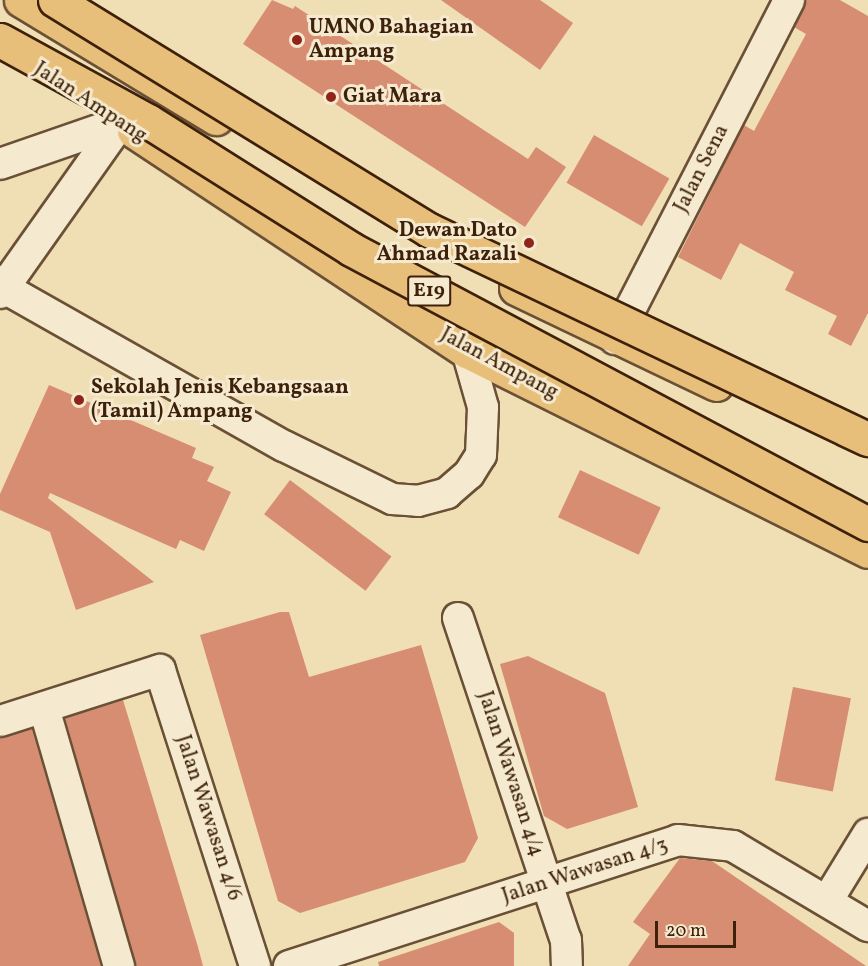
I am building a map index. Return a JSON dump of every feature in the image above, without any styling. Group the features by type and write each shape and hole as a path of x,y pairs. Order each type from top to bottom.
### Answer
{"main road":[{"path":"21,0 410,235 615,339 865,439"},
{"name":"E19","path":"55,0 429,230 865,439"},
{"name":"E19","path":"0,40 148,121 351,249 868,524"},
{"name":"Jalan Ampang","path":"0,45 121,122 467,351 868,551"},
{"path":"121,122 151,78"}],"street":[{"path":"75,32 94,0"},
{"name":"Jalan Sena","path":"615,339 789,0"},
{"path":"0,164 121,122"},
{"path":"121,122 2,288 284,446 392,499 418,501 447,493 469,474 481,455 483,407 467,351"},
{"name":"Jalan Wawasan 4/4","path":"458,618 566,940 567,966"},
{"name":"Jalan Wawasan 4/6","path":"44,708 160,670 255,966"},
{"path":"0,721 44,708 119,966"},
{"path":"827,901 868,834"},
{"name":"Jalan Wawasan 4/3","path":"289,966 546,885 678,840 733,846 868,926"}],"building":[{"path":"272,0 293,9 295,6 528,159 536,147 566,167 525,227 243,44"},
{"path":"441,0 540,0 573,23 540,70"},
{"path":"807,0 840,0 868,16 868,313 851,346 828,334 837,316 785,290 794,272 740,243 721,280 678,257 744,125 754,131 806,34 794,27"},
{"path":"594,135 669,178 642,226 566,183"},
{"path":"49,385 196,448 192,458 214,467 207,481 231,492 204,551 180,540 176,549 50,493 48,498 154,582 76,610 50,532 0,510 0,494"},
{"path":"580,470 661,508 639,555 558,517"},
{"path":"290,480 391,556 366,591 264,514"},
{"path":"280,612 289,612 309,677 421,645 478,838 465,862 300,913 278,901 200,635"},
{"path":"528,656 605,693 638,807 567,829 544,816 500,664"},
{"path":"793,687 851,698 833,792 775,780"},
{"path":"123,700 203,966 136,966 65,718"},
{"path":"32,729 101,966 0,966 0,738"},
{"path":"680,858 712,861 866,966 628,966 650,934 633,922"},
{"path":"499,922 514,933 514,966 379,966 378,962"}],"place":[{"name":"UMNO Bahagian Ampang","path":"297,40"},
{"name":"Giat Mara","path":"331,97"},
{"name":"Dewan Dato Ahmad Razali","path":"529,243"},
{"name":"Sekolah Jenis Kebangsaan (Tamil) Ampang","path":"79,400"}]}
